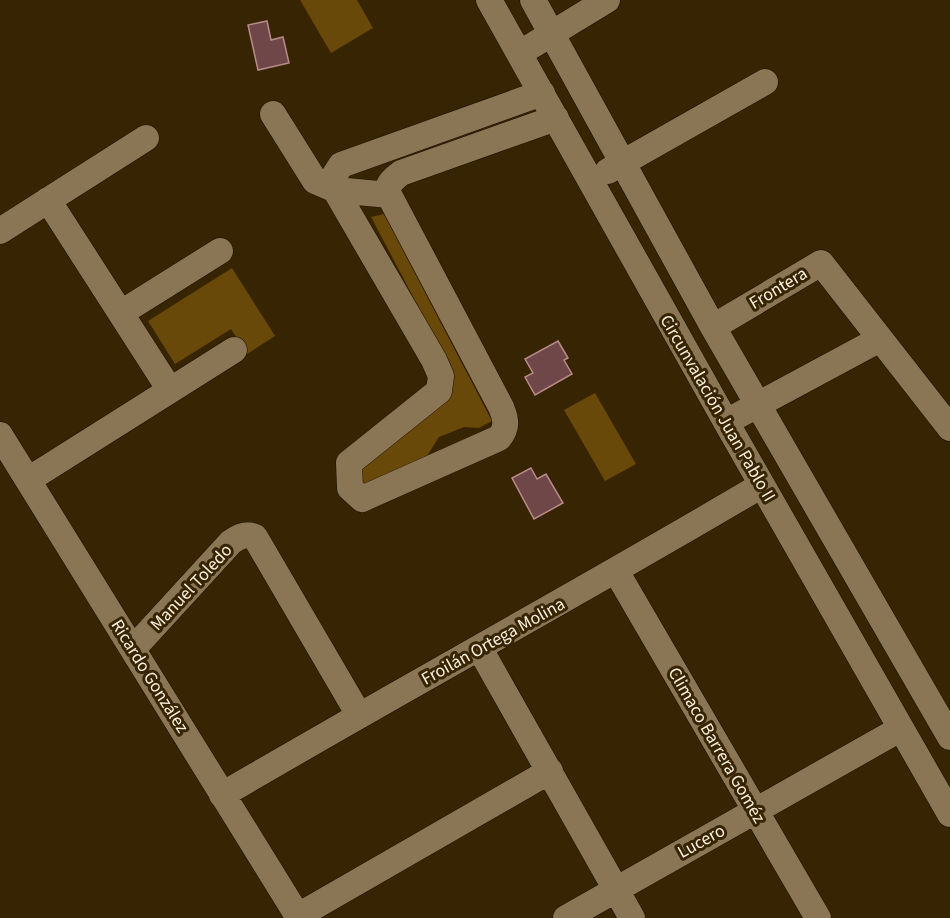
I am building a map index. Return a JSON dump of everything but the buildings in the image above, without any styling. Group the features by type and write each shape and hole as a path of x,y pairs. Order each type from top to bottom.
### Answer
{"street":[{"name":"Circunvalación Juan Pablo II","path":"489,0 950,814"},
{"name":"Circunvalación Juan Pablo II","path":"533,0 713,327 942,706 950,737"},
{"path":"520,53 607,0"},
{"path":"590,180 765,82"},
{"path":"542,93 341,165 334,176 333,183 336,190 441,376 439,392 349,464 350,488 362,499 499,438 506,424 501,407 387,191 391,181 402,173 556,118"},
{"path":"273,114 315,181 336,190 389,195"},
{"path":"0,231 146,138"},
{"path":"48,200 170,390"},
{"path":"121,314 220,251"},
{"name":"Frontera","path":"713,327 821,263 950,428"},
{"path":"726,422 880,339"},
{"path":"28,480 234,350"},
{"name":"Ricardo González","path":"0,435 298,917"},
{"name":"Froilán Ortega Molina","path":"222,795 359,715 616,571 762,485"},
{"name":"Manuel Toledo","path":"133,649 231,542 248,535 255,537 359,715"},
{"name":"Climaco Barrera Goméz","path":"616,571 818,918"},
{"path":"480,649 632,918"},
{"name":"Lucero","path":"566,918 900,729"},
{"path":"298,917 550,771"}],"shaded area":[{"path":"300,0 357,0 373,28 331,53"},
{"path":"384,214 492,421 479,428 464,427 439,437 427,456 366,488 358,484 360,470 448,396 446,359 371,217"},
{"path":"232,268 275,336 247,354 231,329 175,364 148,321"},
{"path":"595,393 636,464 605,481 564,410"}]}
